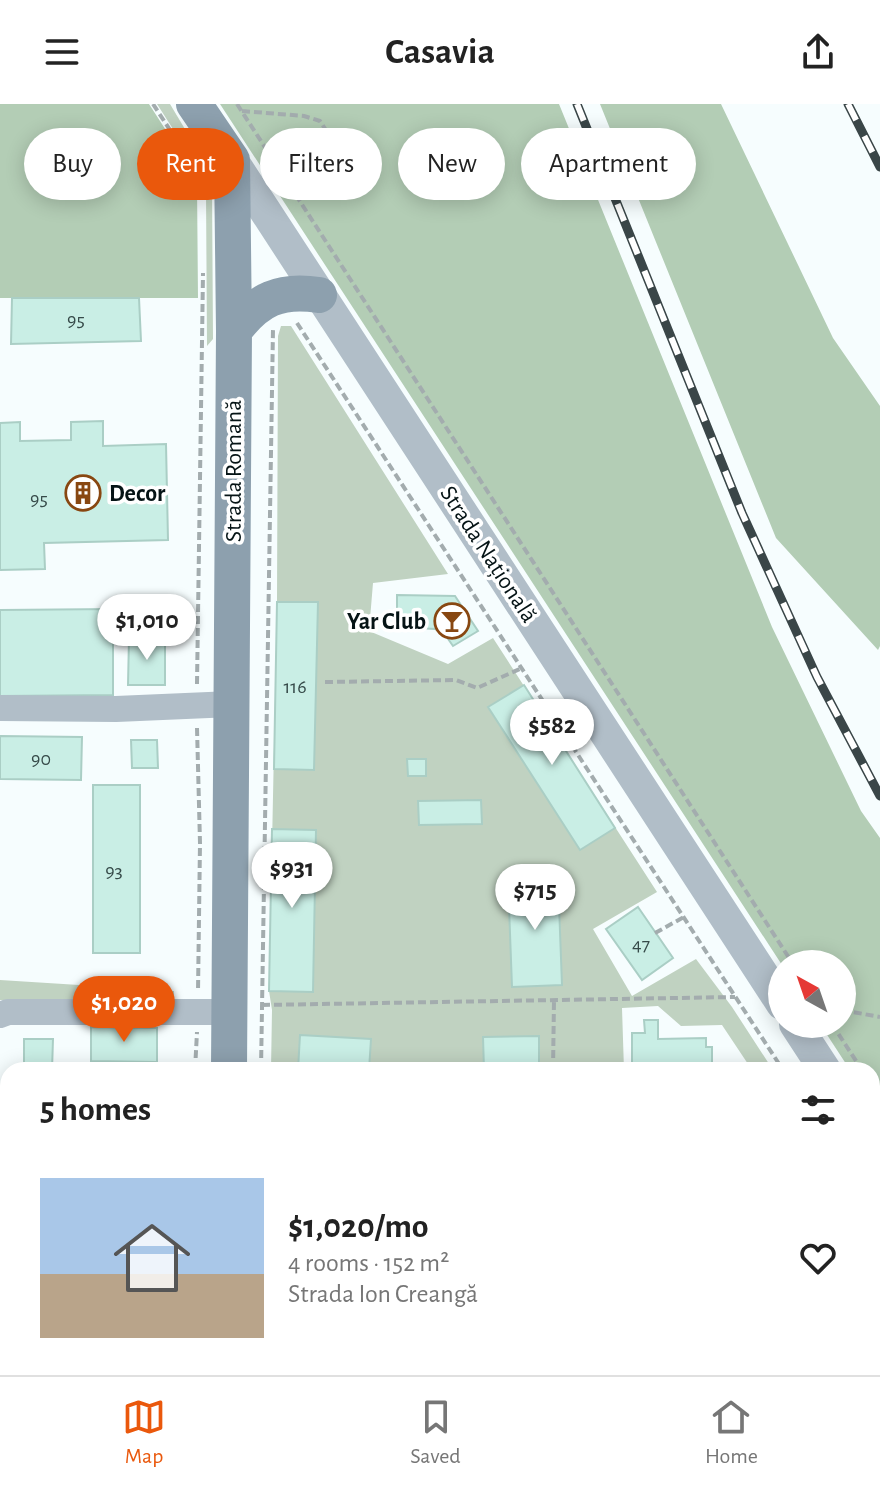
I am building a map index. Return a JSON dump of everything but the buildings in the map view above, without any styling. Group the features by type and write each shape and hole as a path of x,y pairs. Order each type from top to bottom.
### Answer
{"main road":[{"name":"Strada Națională","path":"194,104 210,128"},
{"name":"Strada Romană","path":"229,1062 230,1011 214,704 234,331 232,200"},
{"path":"234,331 246,315 280,295 299,292 306,306"}],"street":[{"name":"Strada Națională","path":"244,184 306,306 768,983"},
{"path":"0,708 116,709 214,704"},
{"path":"0,1015 8,1012 230,1011"},
{"path":"804,1038 820,1062"}],"path":[{"path":"153,104 169,128"},
{"path":"237,104 784,950"},
{"path":"242,111 304,116 320,121 325,128"},
{"path":"203,264 214,704 200,843 230,1011 257,1062"},
{"path":"306,306 522,668 778,1062"},
{"path":"200,1062 230,1011 274,324"},
{"path":"325,682 456,680 477,688 522,668"},
{"path":"655,933 684,917"},
{"path":"230,1011 736,997"},
{"path":"553,1062 554,1000"},
{"path":"856,1013 880,1017"},
{"path":"841,1038 857,1062"}],"green space":[{"path":"0,104 149,104 165,128 137,128 137,200 197,200 198,298 0,298"},
{"path":"157,104 170,104 184,128 172,128"},
{"path":"220,104 559,104 569,128 521,128 521,200 598,200 772,627 861,811 880,838 880,1062 845,1062 829,1038 856,1038 856,950 772,950 283,200 382,200 382,128 260,128 260,165 244,141 244,128 236,128"},
{"path":"600,104 721,104 833,338 880,406 878,650 776,538 639,200 696,200 696,128 610,128"},
{"path":"206,200 212,200 213,339 207,346"},
{"path":"281,326 291,326 448,574 373,583 369,631 448,664 493,638 657,892 593,929 632,996 696,959 768,1062 747,1062 722,1025 681,1026 658,1006 622,1008 624,1062 271,1062 272,1010 269,991 277,602 278,336"},
{"path":"0,980 174,991 174,1000 0,1000"}],"railway":[{"path":"577,104 742,513 817,677 880,796"},
{"path":"848,104 880,167"}],"place":[{"name":"Decor","path":"83,493"},
{"name":"Yar Club","path":"452,621"}]}
